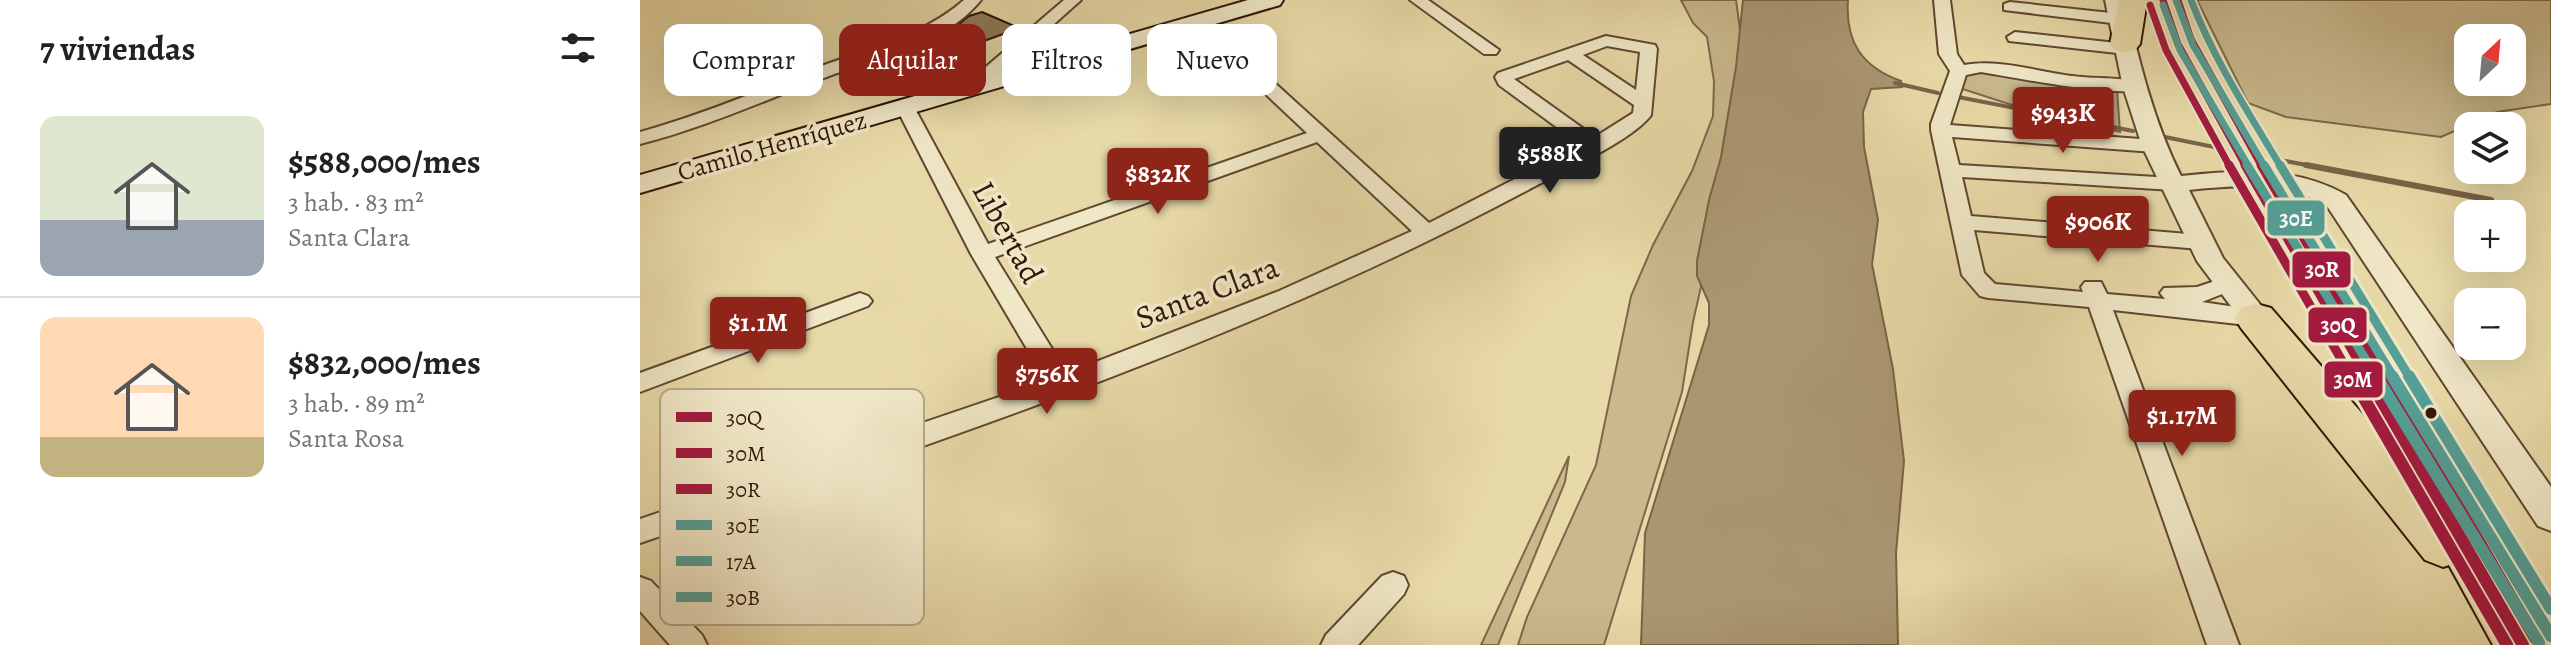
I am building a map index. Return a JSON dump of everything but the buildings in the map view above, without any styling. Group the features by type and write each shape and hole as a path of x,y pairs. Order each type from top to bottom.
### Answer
{"highway":[{"path":"2163,0 2188,64 2266,181 2551,636"},
{"path":"2176,0 2204,67 2521,645"},
{"path":"2242,301 2448,551 2521,645"}],"main road":[{"name":"Camilo Henríquez","path":"986,84 1272,0"},
{"name":"Camilo Henríquez","path":"640,184 944,96"}],"street":[{"path":"640,138 687,125 909,38 950,20 973,0"},
{"path":"986,76 1073,0"},
{"path":"1418,0 1490,50"},
{"path":"1942,0 1948,54 1959,71"},
{"path":"2021,71 2009,4 2124,22"},
{"path":"1448,21 1474,13"},
{"path":"1197,21 1426,232"},
{"path":"2015,37 2124,22"},
{"path":"2124,22 2134,87 2154,146 2200,242 2242,301"},
{"path":"1594,145 1505,81 1504,77 1609,41 1649,49 1643,109"},
{"path":"1569,53 1643,109"},
{"path":"1959,71 1981,67 2021,71 2072,82 2134,87"},
{"path":"1959,71 1940,124 1973,275 1988,291 2199,295 2242,301"},
{"name":"Libertad","path":"905,107 982,254 1061,384"},
{"name":"Santa Clara","path":"924,432 1061,384 1297,293 1426,232 1594,145 1633,123 1643,109"},
{"path":"1941,130 2154,146"},
{"path":"982,254 1319,135"},
{"path":"1950,170 2173,184 2266,181 2305,186 2324,193 2347,213 2551,516"},
{"path":"1961,222 2200,242"},
{"path":"2095,294 2205,310 2242,301"},
{"path":"2095,294 2223,645"},
{"path":"640,383 860,301"},
{"name":"Santa Clara","path":"640,531 660,524"},
{"path":"1337,645 1393,585"},
{"path":"640,590 660,612"},
{"path":"672,625 691,645"}],"shaded area":[{"path":"1681,0 1736,0 1742,44 1716,220 1693,322 1682,392 1604,645 1518,645 1527,617 1596,465 1631,296 1653,245 1692,171 1713,116 1714,81 1707,37 1693,23"},
{"path":"1743,0 1848,0 1850,28 1859,51 1876,68 1901,81 1902,87 1871,89 1863,112 1864,147 1878,220 1872,264 1893,369 1904,461 1896,553 1898,645 1641,645 1645,533 1709,325 1709,303 1697,276 1697,261 1721,157"},
{"path":"2197,0 2551,0 2551,104 2497,112 2454,112 2454,131 2441,137 2286,117 2248,103"},
{"path":"1959,71 1986,71 2117,90 2120,132 2009,104 1953,86"},
{"path":"1569,456 1565,482 1498,645 1481,645"}],"waterway":[{"path":"1895,83 1938,93"},
{"path":"1958,97 2133,131"},
{"path":"2160,136 2219,148"},
{"path":"2280,160 2317,167"},
{"path":"2306,165 2491,200"}],"transit line":[{"name":"30Q","path":"2163,0 2178,44 2199,85 2523,645"},
{"name":"30E","path":"2176,0 2193,45 2213,82 2551,636"},
{"name":"30R","path":"2178,0 2191,39 2211,78 2535,638"},
{"name":"30B","path":"2191,0 2206,39 2225,75 2551,609"},
{"name":"30M","path":"2150,5 2166,50 2187,92 2507,645"},
{"name":"17A","path":"2163,5 2180,50 2201,89 2539,643"}]}
